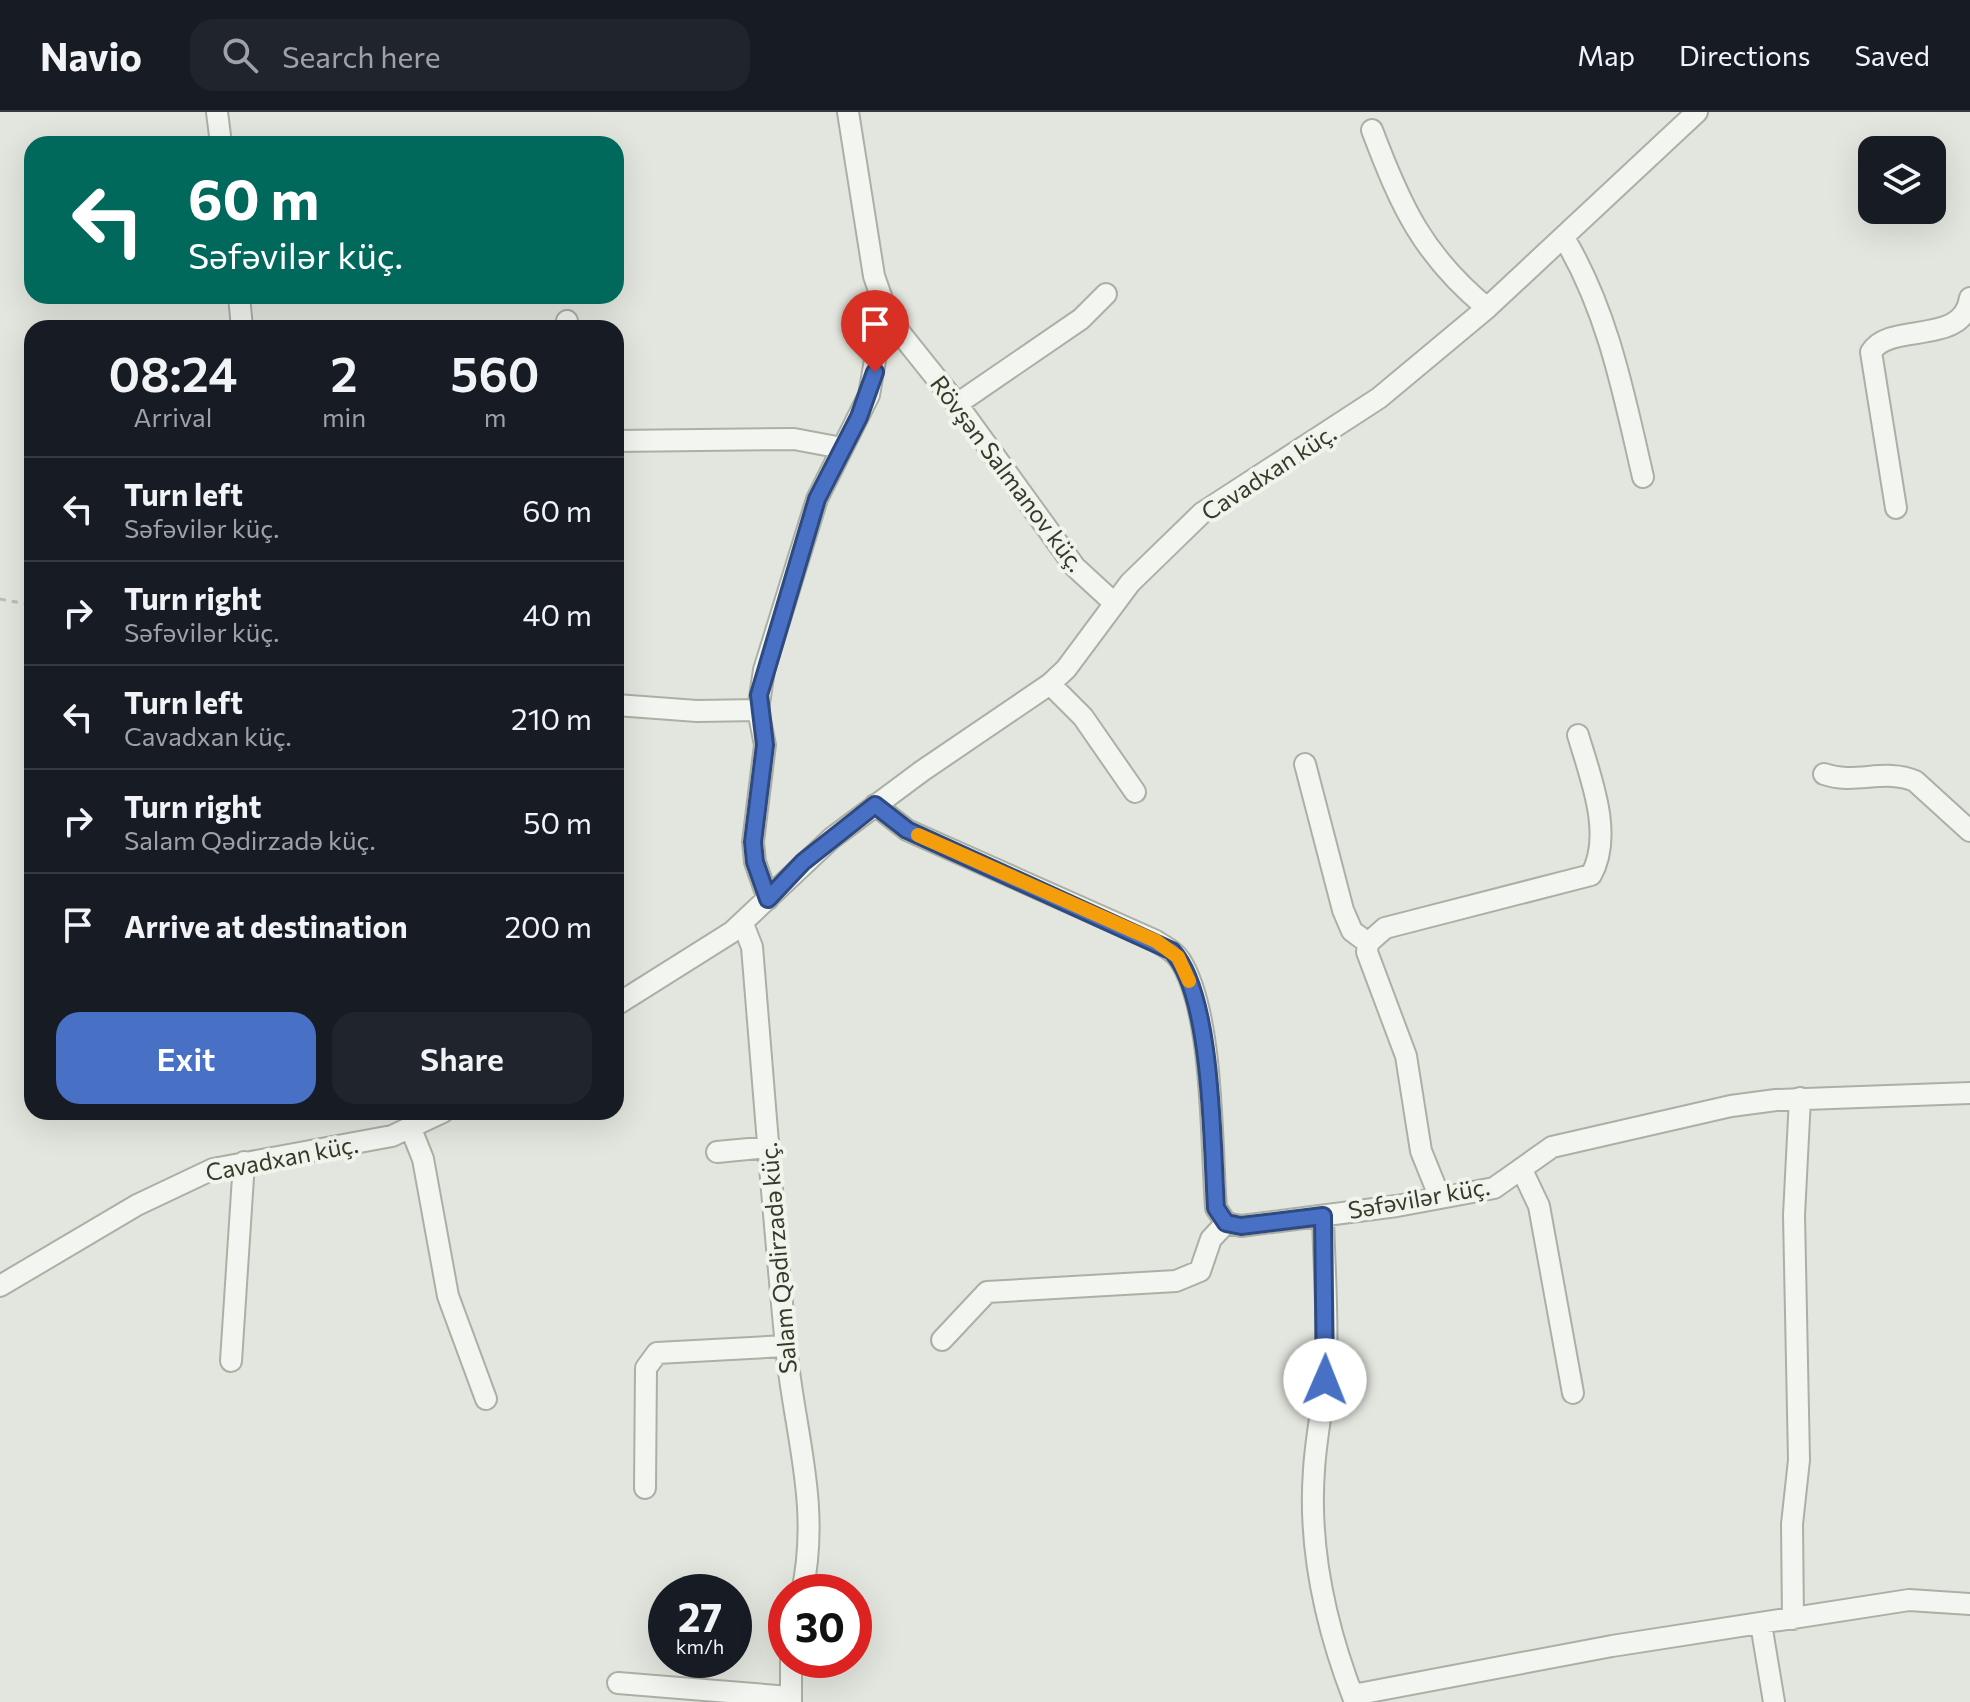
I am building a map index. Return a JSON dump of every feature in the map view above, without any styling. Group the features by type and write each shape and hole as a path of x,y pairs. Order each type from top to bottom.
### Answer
{"street":[{"path":"217,112 220,136"},
{"name":"Rövşən Salmanov küç.","path":"848,112 874,276 889,319 957,404 1075,567 1113,602"},
{"name":"Cavadxan küç.","path":"624,1000 743,924 803,862 875,805 1050,684 1066,669 1113,602 1221,498 1342,425 1487,308 1697,112"},
{"path":"1372,130 1396,194 1431,254 1451,278 1487,308"},
{"path":"1564,238 1577,260 1614,354 1643,477"},
{"path":"957,404 1081,319 1106,294"},
{"path":"1896,508 1871,352 1880,344 1953,324 1963,317 1970,298"},
{"path":"768,899 755,862 753,842 765,745 758,710 764,670 817,499 869,395 878,343 889,319"},
{"path":"624,441 794,439 842,448"},
{"path":"1050,684 1083,717 1135,792"},
{"path":"624,706 697,711 758,710"},
{"path":"1440,1198 1421,1151 1406,1056 1367,952 1368,943 1385,928 1591,875 1598,863 1601,843 1594,791 1578,735"},
{"path":"1305,764 1343,910 1352,931 1368,943"},
{"path":"1824,774 1840,780 1905,777 1915,781 1970,831"},
{"path":"875,805 907,830 1156,941 1178,957 1203,1032 1216,1208 1226,1223 1211,1239 1200,1271 1176,1281 987,1292 942,1340"},
{"name":"Salam Qədirzadə küç.","path":"743,924 752,947 786,1346 809,1486 809,1548 805,1574"},
{"name":"Səfəvilər küç.","path":"1226,1223 1241,1226 1323,1216 1494,1188 1545,1152 1577,1139 1731,1106 1800,1098 1970,1093"},
{"path":"1793,1619 1792,1524 1799,1460 1794,1215 1800,1098"},
{"name":"Cavadxan küç.","path":"0,1286 137,1205 213,1169 368,1142 411,1129 428,1120"},
{"path":"411,1129 423,1159 448,1296 486,1399"},
{"path":"717,1152 769,1147"},
{"path":"231,1361 244,1162"},
{"path":"1522,1170 1539,1206 1573,1393"},
{"path":"1323,1216 1326,1358 1314,1470 1313,1523 1317,1571 1325,1611 1354,1699 1612,1646 1909,1600 1970,1604"},
{"path":"645,1488 646,1368 651,1359 657,1353 786,1346"},
{"path":"1761,1624 1774,1702"},
{"path":"618,1683 790,1699 791,1678"}],"path":[{"path":"0,599 24,604"}],"slow traffic":[{"path":"918,835 1156,941 1178,957 1189,981"}],"route":[{"path":"875,372 859,417 831,466 817,499 764,670 758,710 765,745 753,842 758,874 768,899 803,862 875,805 907,830 1156,941 1172,951 1187,974 1203,1032 1216,1208 1226,1223 1241,1226 1323,1216 1325,1380"}]}
